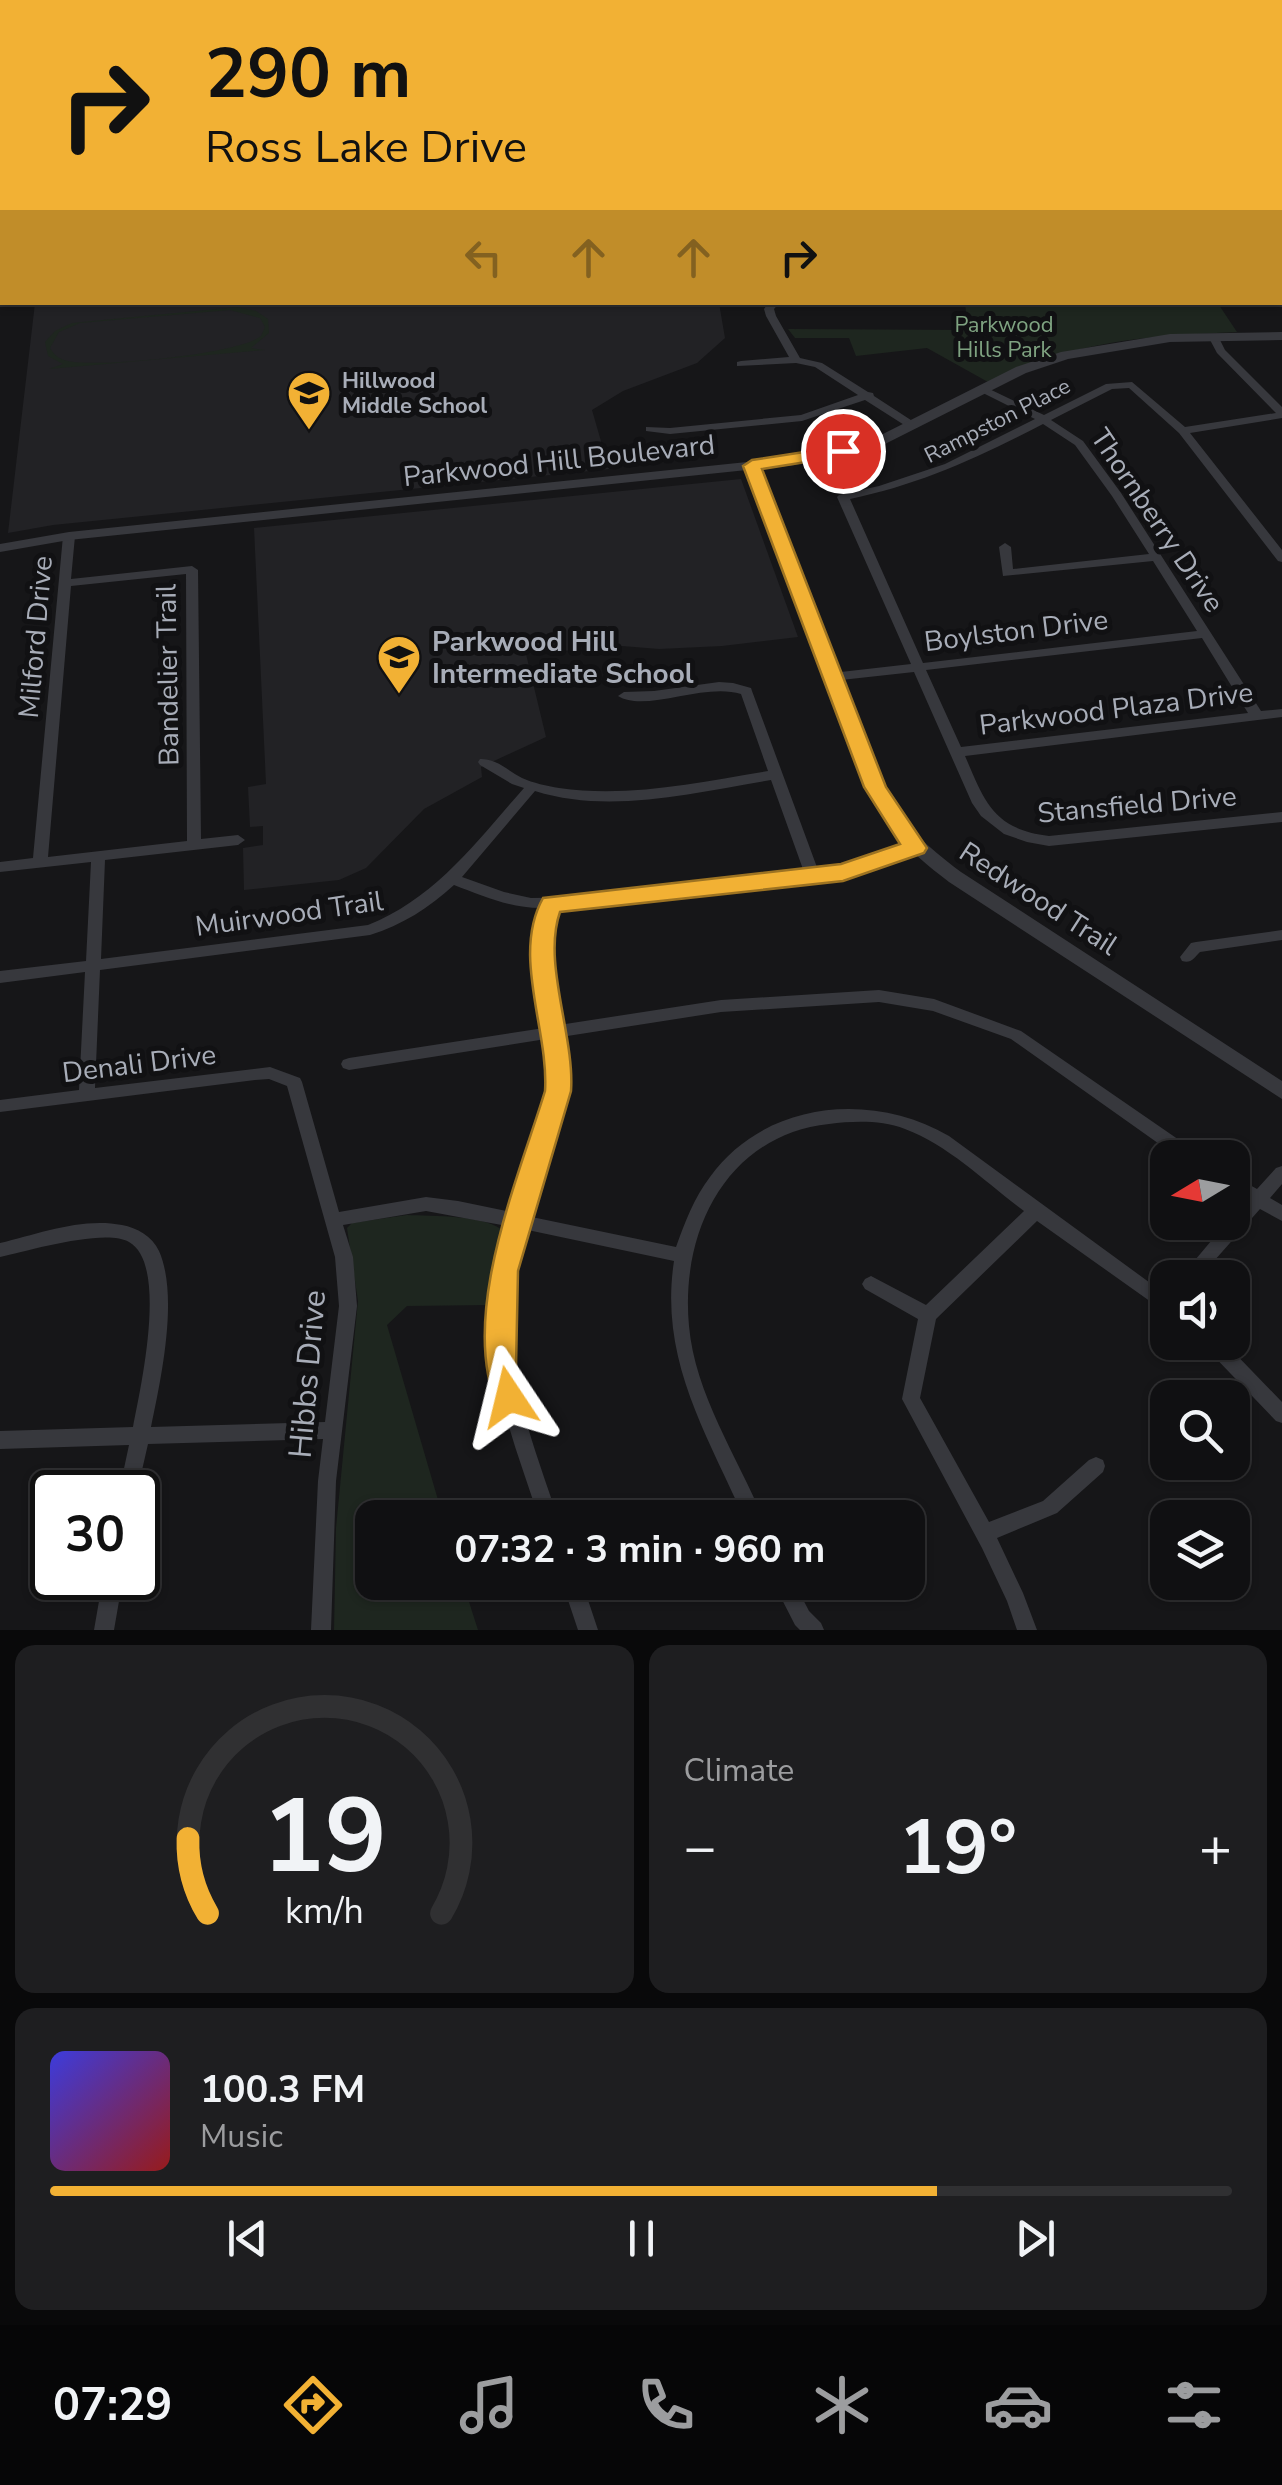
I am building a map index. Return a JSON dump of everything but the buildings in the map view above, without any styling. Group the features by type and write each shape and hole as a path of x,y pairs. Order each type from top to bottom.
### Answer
{"street":[{"path":"772,305 769,309 771,321 786,338 796,360"},
{"name":"Parkwood Hill Boulevard","path":"0,548 69,536 752,466 843,451 918,424 1021,370 1086,350 1144,341 1282,336"},
{"path":"1214,338 1221,351 1282,414"},
{"path":"742,364 796,360 833,372 878,405 918,424"},
{"name":"Rampston Place","path":"843,498 880,492 940,473 1110,386 1132,385 1141,390 1183,431"},
{"name":"Thornberry Drive","path":"983,389 1043,419 1080,444 1158,557 1257,716"},
{"path":"650,429 670,432 802,418 871,397"},
{"path":"1282,414 1183,431 1282,558"},
{"name":"Redwood Trail","path":"752,466 875,787 896,825 916,848 1282,1091"},
{"name":"Stansfield Drive","path":"843,498 988,817 1014,835 1049,841 1282,817"},
{"name":"Milford Drive","path":"40,862 69,536"},
{"path":"1004,547 1007,573 1158,557"},
{"name":"Bandelier Trail","path":"65,583 192,570 194,845"},
{"name":"Boylston Drive","path":"832,677 1206,634"},
{"path":"624,696 742,688 750,696 814,876"},
{"name":"Parkwood Plaza Drive","path":"957,752 1282,713"},
{"path":"485,762 530,789 552,794 610,795 777,774"},
{"name":"Muirwood Trail","path":"0,977 370,930 399,922 452,879 530,789"},
{"path":"0,867 238,840"},
{"path":"452,879 502,897 552,904 814,876 863,868 916,848"},
{"path":"87,1093 98,856"},
{"path":"543,1500 501,1367 502,1285 517,1221 558,1091 555,1030 543,950 545,917 552,904"},
{"path":"1187,957 1196,947 1282,935"},
{"path":"349,1064 721,1006 855,996 936,999 1016,1035 1166,1140"},
{"name":"Denali Drive","path":"0,1106 255,1074 284,1077"},
{"name":"Hibbs Drive","path":"284,1077 294,1082 344,1257 348,1306 333,1430 321,1630"},
{"path":"746,1500 690,1372 677,1296 683,1256 701,1208 726,1163 771,1131 823,1115 862,1115 915,1126 1150,1292"},
{"path":"1204,1260 1282,1173"},
{"path":"1250,1193 1282,1214"},
{"path":"333,1220 426,1204 683,1256"},
{"path":"1027,1630 1013,1588 986,1532 911,1400 928,1314 1036,1211"},
{"path":"0,1250 115,1230 140,1237 152,1251 158,1271 159,1317 132,1470"},
{"path":"871,1284 928,1314"},
{"path":"1229,1360 1282,1415"},
{"path":"0,1440 333,1430"},
{"path":"986,1532 1050,1506 1096,1466"},
{"path":"104,1630 109,1600"},
{"path":"578,1600 588,1630"},
{"path":"792,1600 814,1630"}],"shaded area":[{"name":"Hillwood Middle School","path":"35,305 719,305 725,338 697,363 623,391 592,410 609,469 53,525 8,533"},
{"name":"Parkwood Hill Intermediate School","path":"741,479 798,637 722,646 622,646 526,654 546,737 481,767 482,777 424,809 366,868 339,880 244,890 243,848 263,845 263,826 250,827 248,787 266,784 254,528"}],"green space":[{"name":"Parkwood Hills Park","path":"965,305 1219,305 1237,332 1170,336 1080,349 988,382 927,348 856,356 849,338 795,338 788,329 968,330"},
{"path":"237,307 256,311 268,319 269,333 251,348 265,350 49,369 63,364 48,356 45,342 55,331 72,323","holes":["230,310 260,318 265,327 261,336 248,343 198,354 84,363 62,359 50,348 59,332 80,323"]},
{"path":"407,1215 444,1216 486,1222 504,1232 490,1305 407,1306 387,1325 438,1500 355,1500 355,1600 468,1600 478,1630 334,1630 336,1528 358,1301 347,1228 352,1223"}],"place":[{"name":"Hillwood Middle School","path":"309,431"},
{"name":"Parkwood Hill Intermediate School","path":"399,695"}],"route":[{"path":"509,1397 501,1367 500,1298 504,1271 558,1091 560,1068 543,950 545,917 552,904 843,872 916,848 896,825 875,787 752,466 843,451"}]}
